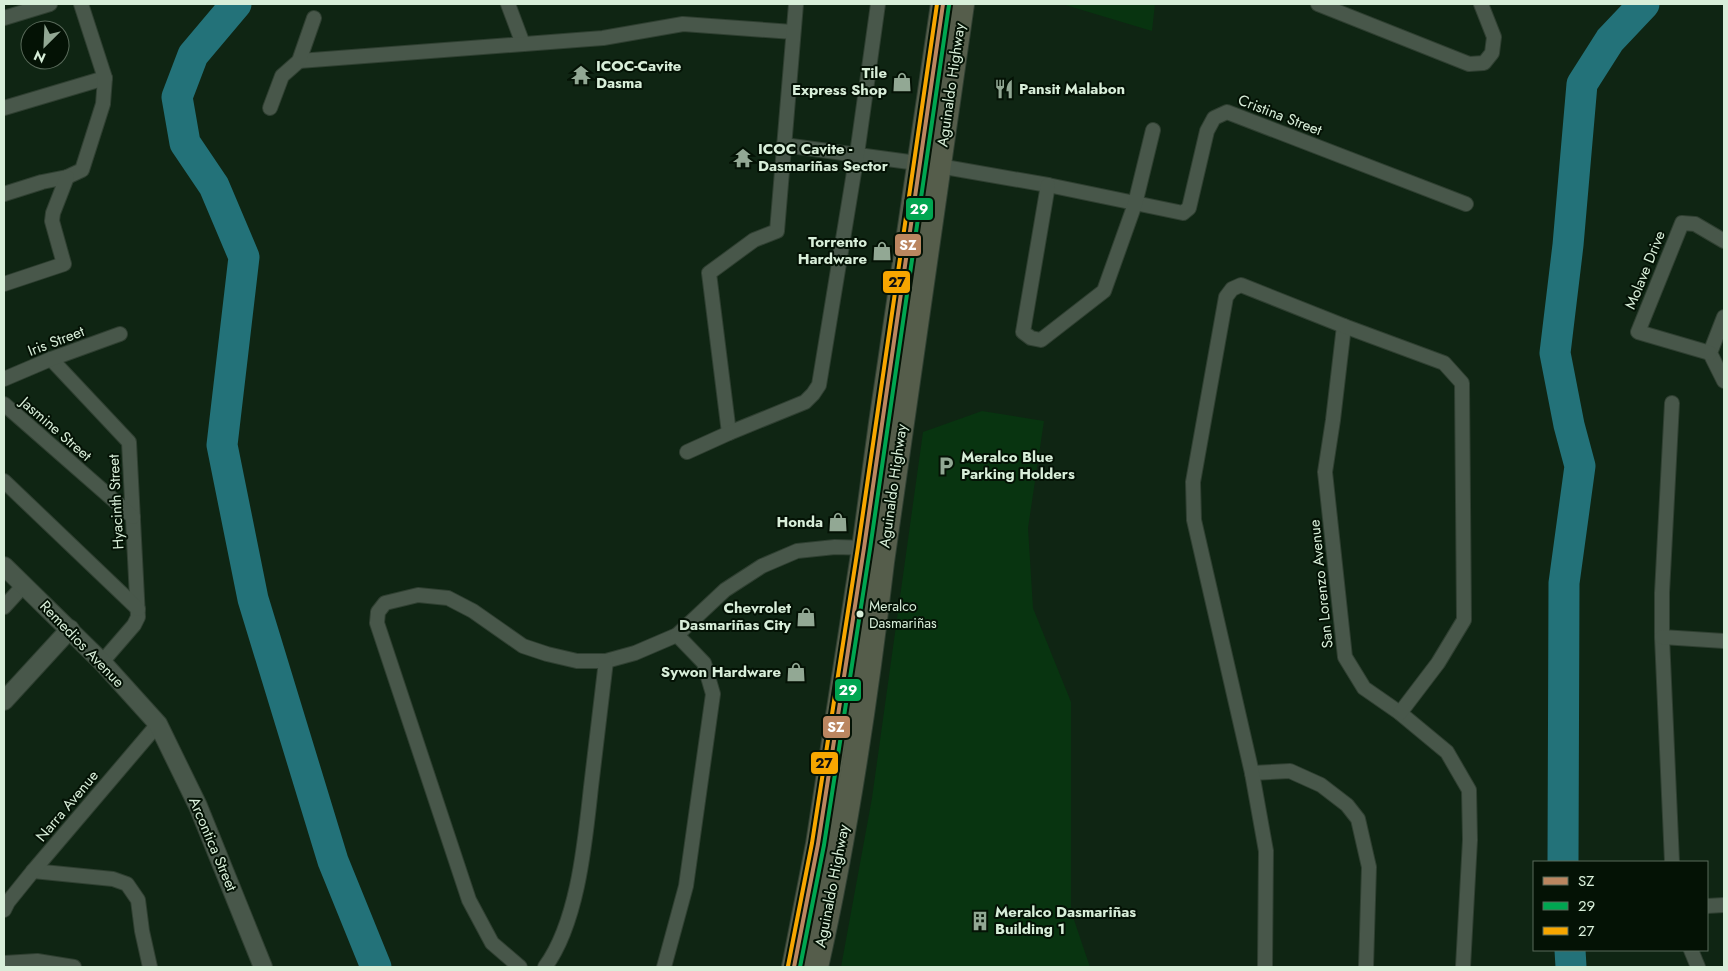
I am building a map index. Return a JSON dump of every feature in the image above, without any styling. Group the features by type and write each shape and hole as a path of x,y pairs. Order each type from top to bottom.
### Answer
{"highway":[{"name":"Aguinaldo Highway","path":"816,967 841,849 874,549 929,164 943,4"},
{"name":"Aguinaldo Highway","path":"929,164 962,4"},
{"name":"Aguinaldo Highway","path":"794,967 874,549"}],"street":[{"path":"4,18 50,4"},
{"path":"4,194 42,182 67,178 82,170 103,104 104,78 81,4"},
{"path":"508,4 523,44"},
{"path":"729,433 709,273 754,240 777,231 796,4"},
{"path":"687,452 805,402 819,385 857,154 878,4"},
{"path":"1318,4 1469,64 1484,63 1492,53 1494,37 1481,4"},
{"path":"270,108 282,76 299,61 314,18"},
{"path":"299,61 603,38 683,24 793,32"},
{"path":"4,108 104,78"},
{"name":"Cristina Street","path":"784,145 929,164 1048,185 1183,213 1189,208 1207,131 1214,118 1227,112 1466,204"},
{"path":"1048,185 1023,332 1031,338 1041,340 1104,291 1136,204 1153,130"},
{"path":"4,284 64,264 52,221 53,213 67,178"},
{"name":"Molave Drive","path":"1710,353 1638,332 1682,223 1695,224 1724,241"},
{"path":"1265,967 1266,851 1252,774 1194,520 1193,482 1226,297 1232,289 1241,285 1444,363 1462,383 1464,620 1438,663 1400,714"},
{"name":"San Lorenzo Avenue","path":"1344,326 1325,472 1346,657 1364,688 1447,752 1469,790 1470,840 1463,967"},
{"path":"1723,326 1710,353 1724,381"},
{"name":"Iris Street","path":"4,379 51,359 120,334"},
{"name":"Hyacinth Street","path":"51,359 129,442 138,617 134,625 102,662"},
{"path":"1672,403 1662,593 1662,637 1672,861"},
{"name":"Jasmine Street","path":"4,404 133,517"},
{"path":"4,481 138,609"},
{"path":"520,967 492,943 468,900 377,623 378,612 385,603 418,595 448,598 473,611 523,646 578,661 606,661 635,653 677,635 725,590 762,566 797,551 835,546 874,549"},
{"name":"Remedios Avenue","path":"4,566 70,629 158,724"},
{"path":"4,607 24,585"},
{"path":"4,701 70,629"},
{"path":"664,967 686,886 713,694 704,663 677,635"},
{"path":"1662,637 1724,640"},
{"path":"545,967 562,934 572,904 583,858 606,661"},
{"name":"Narra Avenue","path":"4,910 8,902 33,871 158,724"},
{"name":"Arcontica Street","path":"158,724 198,806 264,967"},
{"path":"1252,774 1290,771 1321,785 1347,805 1358,819 1369,867 1366,967"},
{"path":"33,871 113,879 127,884 138,900 142,932 150,967"},
{"path":"1708,906 1724,905"},
{"path":"1691,951 1698,967"},
{"path":"4,963 37,961 74,967"}],"shaded area":[{"path":"1062,4 1155,4 1152,31"},
{"name":"Meralco Dasmariñas","path":"982,411 1044,421 1028,528 1033,608 1071,702 1071,911 1090,967 841,967 872,798 923,432"}],"waterway":[{"path":"236,4 193,55 177,97 185,143 214,186 244,257 222,445 253,599 333,861 376,967"},
{"path":"1563,861 1564,583 1580,466 1569,425 1555,353 1568,245 1582,84 1610,40 1644,4"},
{"path":"1570,951 1571,967"}],"transit line":[{"name":"27","path":"788,966 812,843 858,547 937,4"},
{"name":"SZ","path":"794,967 818,844 864,548 943,4"},
{"name":"29","path":"800,967 824,845 870,549 949,5"}],"place":[{"name":"ICOC-Cavite Dasma","path":"581,75"},
{"name":"Tile Express Shop","path":"902,82"},
{"name":"Pansit Malabon","path":"1004,89"},
{"name":"ICOC Cavite - Dasmariñas Sector","path":"743,158"},
{"name":"Torrento Hardware","path":"882,251"},
{"name":"Meralco Blue Parking Holders","path":"946,466"},
{"name":"Honda","path":"838,522"},
{"name":"Meralco Dasmariñas","path":"860,614"},
{"name":"Chevrolet Dasmariñas City","path":"806,617"},
{"name":"Sywon Hardware","path":"796,672"},
{"name":"Meralco Dasmariñas Building 1","path":"980,921"}]}
